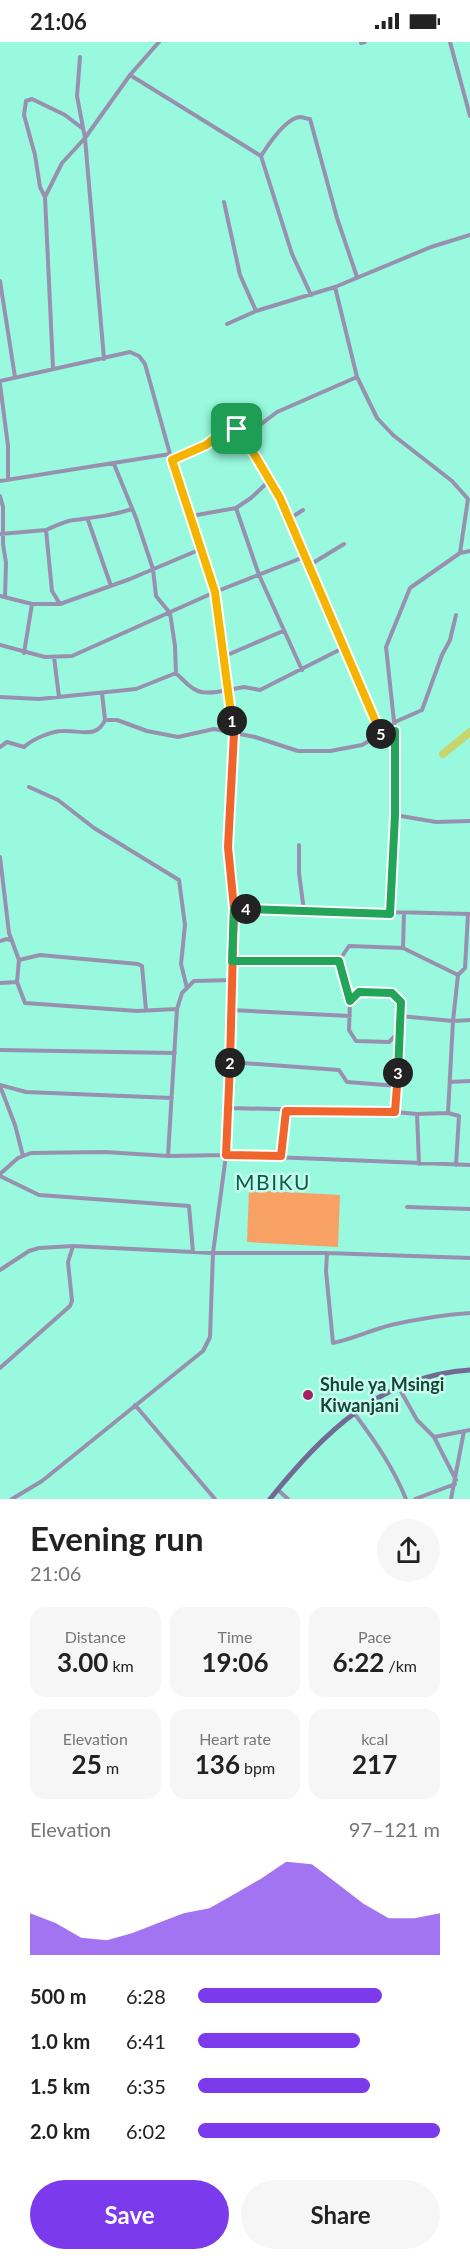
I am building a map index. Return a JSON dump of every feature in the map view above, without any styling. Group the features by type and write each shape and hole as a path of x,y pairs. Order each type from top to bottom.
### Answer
{"street":[{"path":"45,197 62,163 85,138 130,75 159,42"},
{"path":"450,42 470,116"},
{"path":"80,57 77,96 85,138 104,359"},
{"path":"130,75 261,156 292,254 310,295"},
{"path":"53,368 45,197 40,187 35,155 24,115 26,101 32,99 65,115 83,129"},
{"path":"261,156 270,142 288,123 299,117 310,119 357,277"},
{"path":"224,202 240,275 256,311"},
{"path":"227,324 256,311 335,287 431,247 470,235"},
{"path":"0,281 15,377"},
{"path":"335,287 357,376 377,418 393,435 469,497 460,553"},
{"path":"8,480 8,446 0,382 130,352 139,356 145,364 170,454 215,592 234,733 228,847 234,908 229,1108 226,1155 213,1253 210,1337 203,1351 42,1481 12,1499"},
{"path":"244,437 277,412 357,376"},
{"path":"172,460 206,445 220,434 237,429 244,437 280,498 380,735"},
{"path":"0,481 170,454"},
{"path":"114,464 153,569 156,596 170,613 176,673 195,692 213,693 244,687 260,690 343,648"},
{"path":"191,516 236,508 251,498 270,480"},
{"path":"0,496 3,507 2,534 6,563 3,596 32,604 60,604 201,549"},
{"path":"236,508 260,575 302,670"},
{"path":"2,534 46,530 72,520 110,516 132,509"},
{"path":"289,519 303,510"},
{"path":"88,520 111,586"},
{"path":"46,530 52,591 60,604"},
{"path":"308,566 344,544"},
{"path":"390,914 395,815 395,722 386,647 410,588 460,553 470,551"},
{"path":"0,645 24,653 54,657 72,656 215,592 304,557"},
{"path":"24,653 32,604"},
{"path":"395,722 422,710 442,655 450,640 456,615"},
{"path":"225,656 283,631"},
{"path":"54,657 59,697"},
{"path":"0,698 59,697 136,689 176,673"},
{"path":"0,747 7,742 24,747 31,741 62,731 90,734 102,728 105,720 102,693"},
{"path":"105,720 117,720 147,731 178,737 214,729 298,751 330,751 362,745 380,735 395,731"},
{"path":"29,787 58,800 94,828 179,880 185,925 181,964 187,988"},
{"path":"395,815 436,822 470,821"},
{"path":"300,845 304,911"},
{"path":"0,857 9,933 19,960 17,982 25,1003 146,1010 177,1009"},
{"path":"234,908 390,914 469,914 467,968 458,975 453,1021 448,1113"},
{"path":"403,948 404,913"},
{"path":"0,941 7,939 12,941"},
{"path":"400,1031 389,1042 356,1041 349,1030 350,1001 339,961 349,946 403,948 458,975"},
{"path":"19,960 40,956 138,964 142,966 146,1010"},
{"path":"232,961 339,961"},
{"path":"168,1156 177,1009 182,993 194,981 232,980"},
{"path":"0,983 17,982"},
{"path":"350,1001 359,992 392,993 401,1002 395,1112"},
{"path":"231,1010 350,1016"},
{"path":"400,1016 453,1021 470,1020"},
{"path":"0,1050 176,1053"},
{"path":"230,1062 339,1070 347,1083 398,1086"},
{"path":"450,1082 470,1081"},
{"path":"0,1085 26,1092 172,1098"},
{"path":"0,1085 15,1125 23,1156"},
{"path":"229,1108 448,1113 459,1116 456,1165"},
{"path":"281,1156 286,1111"},
{"path":"417,1114 419,1164"},
{"path":"193,1252 189,1206 39,1195 0,1175 18,1158 31,1153 105,1152 168,1156 281,1156 470,1165"},
{"path":"407,1207 470,1209"},
{"path":"0,1368 70,1306 72,1301 68,1262 74,1246"},
{"path":"0,1270 29,1251 39,1248 74,1246 213,1253 327,1253 470,1258"},
{"path":"327,1253 326,1271 333,1342 344,1341 389,1326 441,1315 470,1313"},
{"path":"270,1499 327,1436 353,1412 375,1399 425,1377 470,1370"},
{"path":"399,1388 417,1420 434,1437 455,1482"},
{"path":"135,1405 215,1499"},
{"path":"353,1412 395,1473 406,1499"},
{"path":"434,1437 470,1430"},
{"path":"451,1499 464,1431"},
{"path":"415,1499 455,1482"},
{"path":"278,1490 288,1499"}],"shaded area":[{"path":"249,1190 340,1195 338,1247 247,1242"}],"waterway":[{"path":"443,754 470,732"}],"place":[{"name":"Shule ya Msingi Kiwanjani","path":"308,1395"}],"district":[{"name":"MBIKU","path":"273,1183"}],"route":[{"path":"237,429 220,434 206,445 172,460 215,592 234,733 228,847 234,908 229,1108 226,1155 281,1156 286,1111 395,1112 401,1002 392,993 359,992 350,1001 339,961 232,961 234,908 390,914 395,815 395,731 380,735 280,498 237,429"}]}
